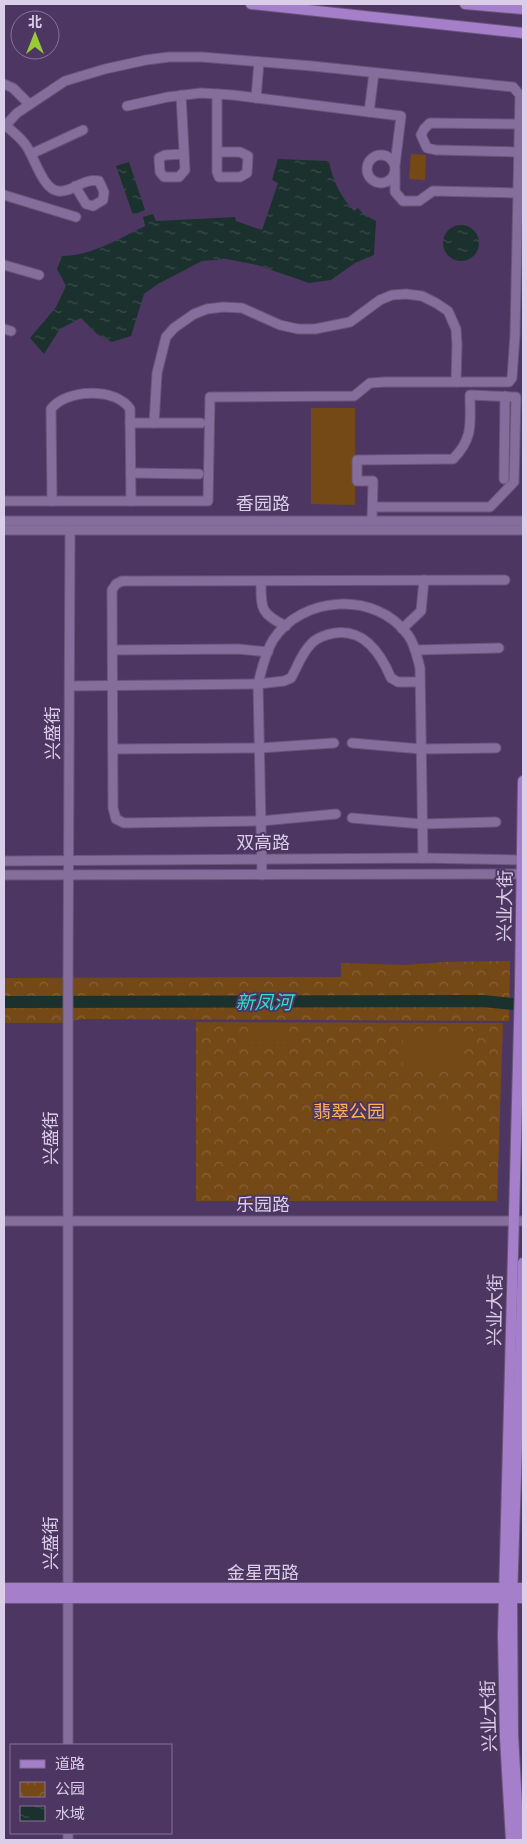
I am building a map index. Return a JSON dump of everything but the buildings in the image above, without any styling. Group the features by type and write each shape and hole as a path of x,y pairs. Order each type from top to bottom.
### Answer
{"main road":[{"path":"251,4 523,33"},
{"path":"465,4 523,9"},
{"name":"兴业大街","path":"519,1840 513,1735 513,1593 523,781"},
{"name":"兴业大街","path":"511,1840 505,1737 513,1593 523,1263"},
{"name":"金星西路","path":"4,1588 67,1593 513,1593"},
{"name":"金星西路","path":"4,1598 67,1593"}],"street":[{"path":"4,501 208,501 210,397 354,396 370,384 385,382 509,382 512,378 520,260 517,193 520,95 512,87 202,57 169,57 105,69 65,81 17,113 5,126 26,145 42,176 51,188 57,192 75,186"},
{"path":"256,98 259,62"},
{"path":"369,112 374,73"},
{"path":"4,84 13,88 29,104"},
{"path":"128,106 181,95 201,93 402,116 395,169 395,192 403,200 419,200 433,191 517,193"},
{"path":"217,94 217,152"},
{"path":"181,95 184,154"},
{"path":"518,152 436,150 427,148 422,135 424,129 430,123 519,124"},
{"path":"30,154 83,130"},
{"path":"4,195 76,217"},
{"path":"4,265 40,275"},
{"path":"154,423 157,373 166,337 179,324 194,314 224,307 242,308 280,325 298,329 315,329 350,322 380,300 392,295 422,296 436,302 448,311 456,329 456,382"},
{"path":"52,501 51,409 56,402 66,398 98,393 126,402 130,409 131,501"},
{"path":"372,520 373,481 357,482 357,460 453,460 463,449 469,435 470,396 516,397 514,482 490,507 373,507"},
{"path":"504,480 505,396"},
{"path":"130,423 201,422"},
{"path":"131,473 199,474"},
{"name":"香园路","path":"4,521 523,521"},
{"name":"香园路","path":"4,530 523,530"},
{"name":"兴盛街","path":"68,1744 67,1222 70,530"},
{"path":"402,630 422,611 424,580"},
{"path":"336,814 261,821 124,823 116,819 113,808 112,590 116,584 122,581 505,580"},
{"path":"261,581 263,610 269,618 286,626"},
{"path":"262,875 258,684 273,640 286,626 304,613 320,607 341,603 359,605 374,610 409,636 415,650 420,668 423,858"},
{"path":"70,686 258,684 284,681 291,678 299,658 312,642 328,634 344,632 362,638 375,648 384,662 390,678 398,682 420,682"},
{"path":"415,650 499,648"},
{"path":"112,650 238,649 268,652"},
{"path":"113,749 260,748 334,743"},
{"path":"352,743 421,749 496,748"},
{"path":"352,818 422,824 496,822"},
{"name":"双高路","path":"4,861 423,858 522,860"},
{"name":"双高路","path":"4,875 522,874"},
{"name":"乐园路","path":"4,1221 518,1221"}],"green space":[{"path":"411,154 426,155 425,180 409,179"},
{"path":"311,408 355,408 355,505 311,504"},
{"path":"510,961 509,1021 82,1019 60,1023 4,1023 4,978 341,977 341,963 405,965"},
{"name":"翡翠公园","path":"196,1022 503,1023 497,1201 196,1201"},
{"path":"251,1024 286,1024 286,1042 251,1042"},
{"path":"403,1032 463,1032 462,1066 444,1066 444,1070 403,1070"},
{"path":"438,1116 454,1118 451,1146 435,1145"}],"water":[{"path":"278,159 329,161 338,188 345,200 354,211 358,208 363,214 376,221 374,255 355,263 331,280 309,283 257,265 226,259 202,261 158,284 144,294 131,336 112,342 97,334 81,318 60,329 44,354 30,338 56,307 66,286 57,269 62,256 84,253 115,241 145,226 143,217 153,214 156,221 235,217 236,221 262,230 278,183 272,180"},
{"path":"129,162 145,210 133,215 116,166"},
{"path":"461,225 468,226 474,230 478,236 478,250 474,256 468,260 461,261 454,260 448,256 444,250 443,243 444,236 448,230 454,226"}],"waterway":[{"name":"新凤河","path":"4,1002 483,1001 523,1005"}]}
